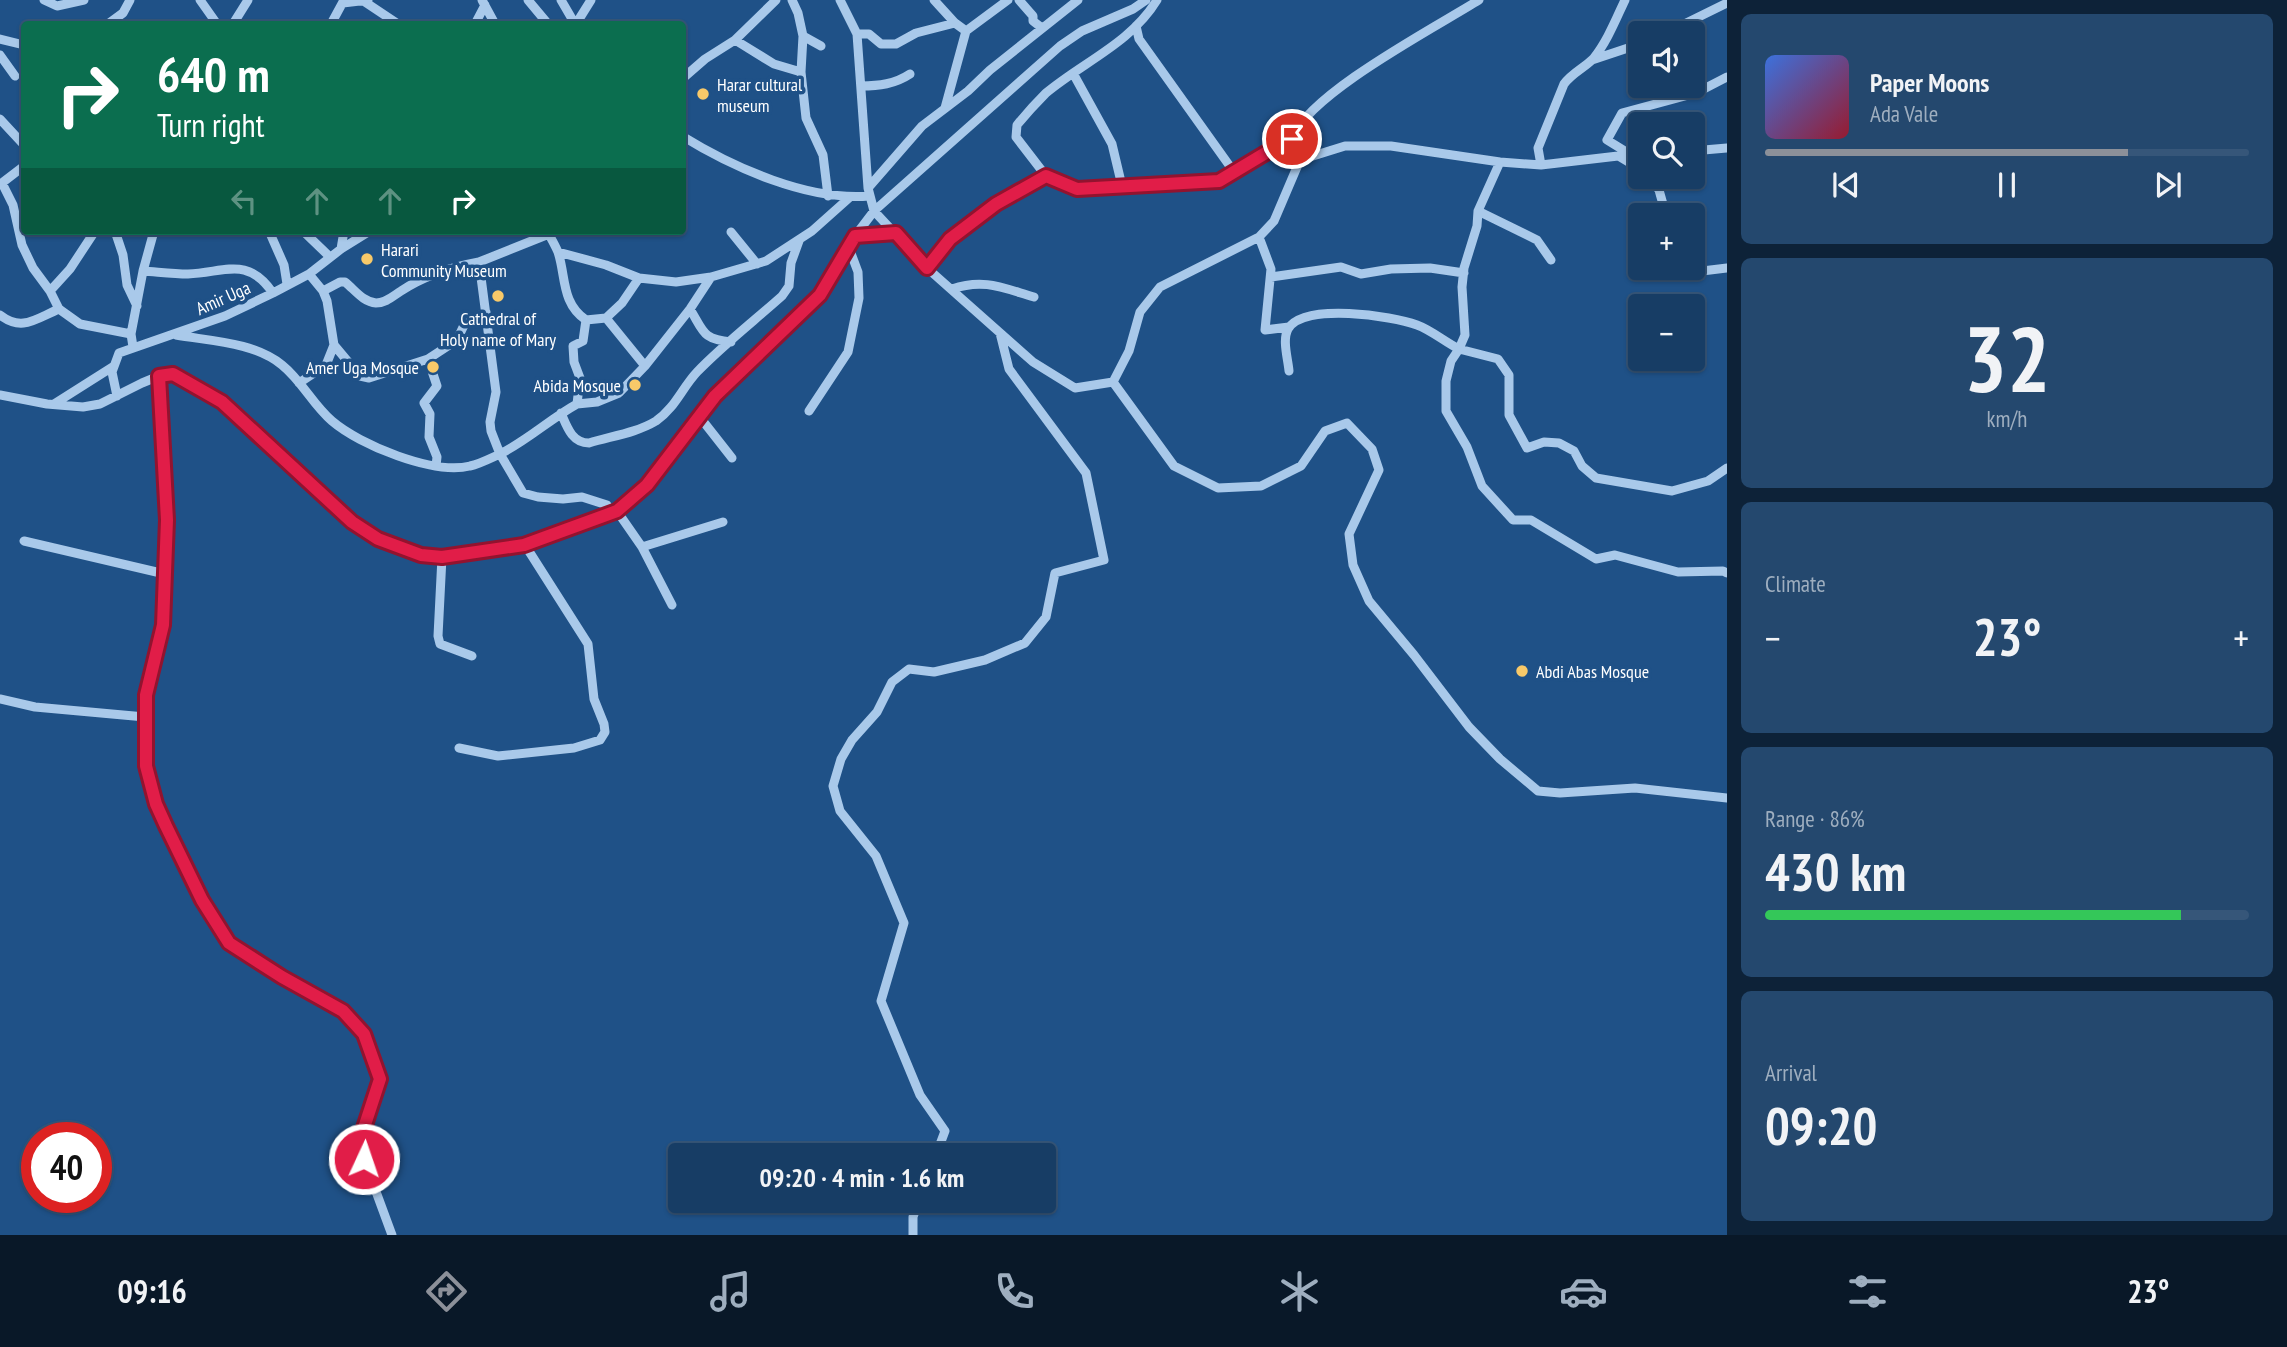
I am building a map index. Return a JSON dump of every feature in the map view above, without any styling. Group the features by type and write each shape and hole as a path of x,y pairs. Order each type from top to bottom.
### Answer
{"street":[{"path":"44,0 57,6 84,0"},
{"path":"112,21 123,13 130,0"},
{"path":"200,0 214,21"},
{"path":"235,21 248,0"},
{"path":"528,0 546,21"},
{"path":"561,0 573,21"},
{"path":"577,21 591,0"},
{"path":"686,76 734,40 776,0"},
{"path":"792,0 803,36 801,72 806,118 823,155 828,195"},
{"path":"840,0 857,34 868,192 874,211 927,268 1033,362 1075,388 1113,382"},
{"path":"934,0 966,31"},
{"path":"945,108 966,31 1008,0"},
{"path":"1019,0 1042,29"},
{"path":"558,252 606,265 639,278 676,282 711,277 766,261 799,240 849,198 868,192 922,126 1077,0"},
{"path":"0,395 52,405 83,407 100,404 159,376 173,374 222,402 352,522 378,539 421,555 442,557 524,545 617,511 647,485 715,396 820,295 855,236 874,211 1060,46 1082,30 1133,9 1146,0"},
{"path":"1157,0 1136,26 1102,55 1047,93 1017,125 1016,137 1046,176 1077,189 1219,181 1269,151 1292,153 1300,160"},
{"path":"1292,153 1292,139 1300,125 1338,87 1479,0"},
{"path":"1592,60 1610,32 1625,0"},
{"path":"333,21 344,2 367,1 382,19"},
{"path":"476,21 483,3"},
{"path":"483,3 493,21"},
{"path":"1690,21 1727,3"},
{"path":"857,34 869,34 881,44 896,44 916,33 955,23"},
{"path":"1136,26 1139,39 1234,172"},
{"path":"803,36 821,46"},
{"path":"0,40 21,44"},
{"path":"734,40 774,64 801,72"},
{"path":"1542,165 1538,148 1564,84 1571,75 1592,60 1628,48"},
{"path":"0,54 15,75"},
{"path":"861,86 880,86 911,74"},
{"path":"1074,75 1112,144 1122,186"},
{"path":"1628,152 1607,141 1622,113 1696,93 1727,77"},
{"path":"1,122 21,142"},
{"path":"686,138 710,153 762,176 828,195 849,198"},
{"path":"1113,382 1129,351 1140,312 1160,287 1259,237 1274,221 1300,160 1345,146 1391,146 1500,162 1542,165 1628,156"},
{"path":"1705,150 1727,148"},
{"path":"1618,156 1628,162"},
{"path":"1500,162 1478,211 1462,286 1465,335 1451,361 1446,381 1446,411 1467,447 1482,486 1513,520 1531,520 1597,559 1615,555 1678,572 1727,573"},
{"path":"21,168 1,183 13,205 27,257 59,309 80,324 131,334"},
{"path":"927,268 950,239 996,204 1046,176"},
{"path":"1478,211 1538,240 1551,260"},
{"path":"732,232 757,264"},
{"path":"855,236 896,233"},
{"path":"50,291 70,269 92,235"},
{"path":"116,235 123,256 127,285 137,307"},
{"path":"134,347 131,334 143,271 154,235"},
{"path":"271,235 284,265 287,285"},
{"path":"307,235 330,257"},
{"path":"341,249 343,235"},
{"name":"Amir Uga","path":"52,405 114,366 119,353 225,316 273,293 309,274 364,235"},
{"path":"323,291 345,282 359,296 374,303 384,302 420,279 459,265 479,262 541,235"},
{"path":"550,235 558,252 569,301 586,320 606,318 622,303 639,278"},
{"path":"1259,237 1271,277 1265,330 1289,327"},
{"path":"561,413 575,440 582,443 641,429 673,408 692,377 782,296 789,286 791,263 799,240"},
{"path":"809,411 848,352 859,298 858,272 849,248"},
{"path":"479,262 496,392 490,422 500,454 523,493 538,497 582,497 607,505"},
{"path":"1271,277 1341,267 1361,274 1391,269 1430,268 1464,273"},
{"path":"1705,271 1727,268"},
{"path":"143,271 189,274 222,269 245,270 263,278 273,293"},
{"path":"299,383 326,366 334,345 327,301 323,291 309,274"},
{"path":"176,335 248,348 263,354 282,365 331,421 354,436 400,458 436,466 469,467 517,446 576,404 597,402 619,393 645,366 690,309 711,277"},
{"path":"952,289 971,282 993,285 1034,297"},
{"path":"0,315 12,324 21,324 59,309"},
{"path":"690,309 707,336 713,340 731,342"},
{"path":"334,345 360,376 369,378 428,359 457,341 465,323 486,312"},
{"path":"1289,371 1285,337 1289,327 1299,319 1323,314 1372,315 1419,326 1459,349 1498,359 1509,375 1509,415 1527,447 1545,442 1559,443 1574,451 1581,466 1596,478 1672,491 1708,481 1727,468"},
{"path":"606,318 645,366"},
{"path":"576,404 580,378 574,362 573,346 583,341 586,320"},
{"path":"940,1143 945,1131 920,1095 881,1001 904,923 876,856 840,811 833,786 841,759 852,740 877,712 892,682 909,669 934,672 985,660 1025,643 1045,617 1055,573 1104,560 1086,473 1009,369 1000,331"},
{"path":"428,359 437,386 424,403 430,414 429,437 437,457 436,466"},
{"path":"114,366 112,372 117,396"},
{"path":"159,376 167,520 163,625 146,695 145,717 146,766 156,804 202,900 229,943 343,1011 364,1034 380,1079 362,1134 364,1159 392,1235"},
{"path":"1113,382 1174,466 1218,488 1261,486 1301,466 1325,431 1347,423 1372,449 1379,470 1349,534 1353,565 1369,601 1469,727 1500,759 1538,791 1560,793 1635,788 1727,798"},
{"path":"699,416 732,458"},
{"path":"617,511 642,547 672,605"},
{"path":"642,547 723,522"},
{"path":"24,541 165,574"},
{"path":"459,748 498,756 574,748 600,740 605,732 594,699 588,644 524,545"},
{"path":"442,557 439,644 472,656"},
{"path":"0,699 35,707 145,717"},
{"path":"914,1213 914,1235"}],"place":[{"name":"Harar cultural museum","path":"703,94"},
{"name":"Harari Community Museum","path":"367,259"},
{"name":"Cathedral of Holy name of Mary","path":"498,296"},
{"name":"Amer Uga Mosque","path":"433,367"},
{"name":"Abida Mosque","path":"635,385"},
{"name":"Abdi Abas Mosque","path":"1522,671"}],"route":[{"path":"364,1159 362,1134 380,1079 364,1034 343,1011 229,943 202,900 166,826 156,804 146,766 146,695 163,625 167,520 159,376 173,374 222,402 352,522 378,539 421,555 442,557 524,545 617,511 647,485 715,396 820,295 855,236 896,233 927,268 950,239 996,204 1046,176 1077,189 1219,181 1269,151 1292,153 1292,139"}]}
